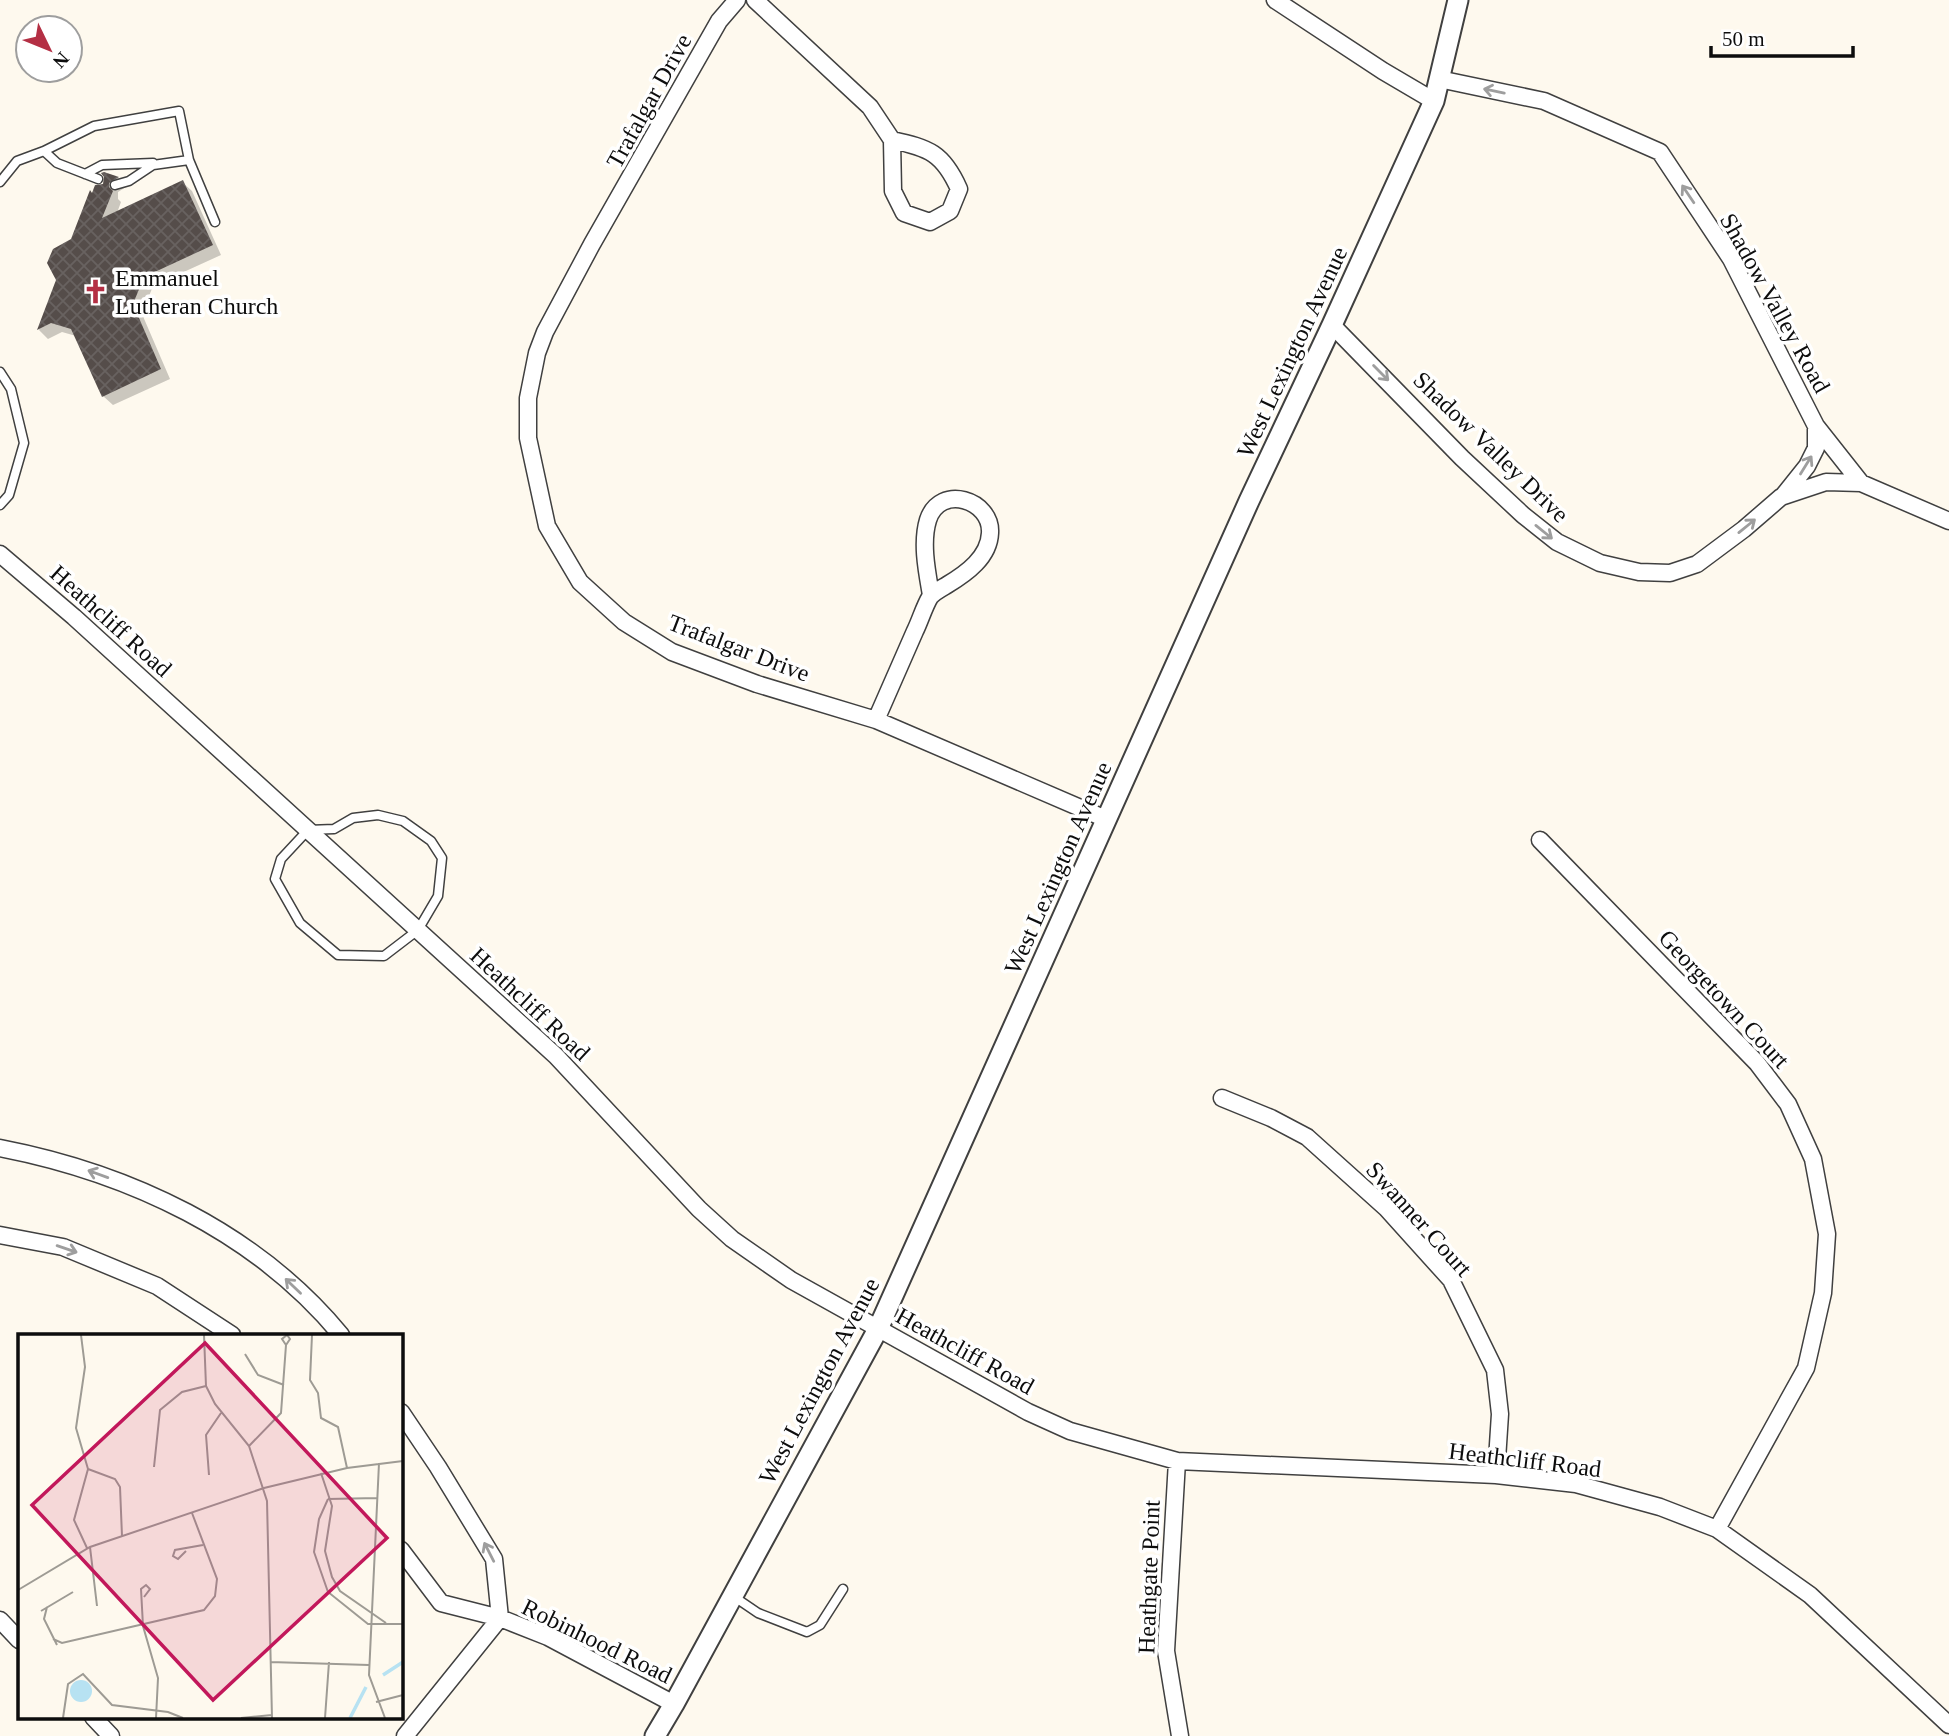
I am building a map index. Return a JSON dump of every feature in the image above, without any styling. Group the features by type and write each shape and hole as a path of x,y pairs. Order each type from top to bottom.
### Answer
{"street":[{"name":"Trafalgar Drive","path":"737,0 719,21 617,205 592,244 545,332 537,354 528,398 528,438 547,526 580,582 624,622 672,652 757,684 876,720 1106,819"},
{"path":"755,0 870,107 892,140 892,191 904,213 930,222 950,211 959,189 950,168 924,147 892,140"},
{"path":"1275,0 1434,101"},
{"name":"West Lexington Avenue","path":"655,1736 878,1329 1249,501 1434,101 1458,0"},
{"name":"Shadow Valley Road","path":"1439,79 1544,102 1660,152 1731,258 1816,426 1861,483 1949,521"},
{"name":"Shadow Valley Drive","path":"1332,325 1462,458 1523,515 1557,542 1600,564 1639,572 1671,573 1697,564 1781,498 1807,466 1816,448 1816,426"},
{"name":"Shadow Valley Drive","path":"1781,498 1826,482 1861,483"},
{"path":"876,720 931,595 925,536 929,518 940,503 957,498 972,503 984,515 990,527 989,543 978,562 931,595"},
{"name":"Heathcliff Road","path":"0,554 74,617 556,1056 699,1209 732,1238 791,1280 1028,1412 1070,1431 1177,1461 1496,1475 1576,1484 1652,1504 1717,1529 1810,1595 1949,1724"},
{"name":"Georgetown Court","path":"1540,840 1757,1063 1788,1104 1813,1159 1827,1234 1823,1293 1805,1368 1717,1529"},
{"name":"Swanner Court","path":"1222,1098 1271,1118 1307,1137 1386,1208 1451,1280 1495,1370 1500,1414 1496,1475"},
{"path":"0,1148 75,1165 139,1189 219,1230 286,1280 340,1334"},
{"path":"0,1235 63,1247 157,1286 230,1334"},
{"name":"Robinhood Road","path":"402,1413 494,1559 500,1618"},
{"name":"Heathgate Point","path":"1177,1461 1166,1651 1180,1736"},
{"name":"Robinhood Road","path":"402,1551 441,1603 500,1618 548,1637 674,1704"},
{"path":"405,1736 500,1618"},
{"path":"0,1620 18,1639"},
{"path":"94,1718 111,1736"}],"lane":[{"path":"0,181 17,161 94,126 179,111 189,160 215,222"},
{"path":"44,151 57,163 98,179"},
{"path":"85,174 102,165 189,160"},
{"path":"115,185 130,181 145,169 163,163"},
{"path":"0,372 11,389 24,443 9,495 0,505"},
{"path":"378,815 403,821 431,841 442,858 438,896 418,930 384,956 338,955 300,923 275,879 281,859 307,830 334,829 353,818 378,815"},
{"path":"733,1596 758,1613 807,1632 820,1625 843,1589"}],"building":[{"name":"Emmanuel Lutheran Church","path":"101,173 119,177 109,183 113,191 102,218 183,180 213,245 144,277 133,304 161,369 102,397 71,329 51,323 37,330 56,280 47,263 53,249 71,239 90,190 92,193 95,185 103,184 104,177"}],"place":[{"name":"Emmanuel Lutheran Church","path":"95,292"}]}
